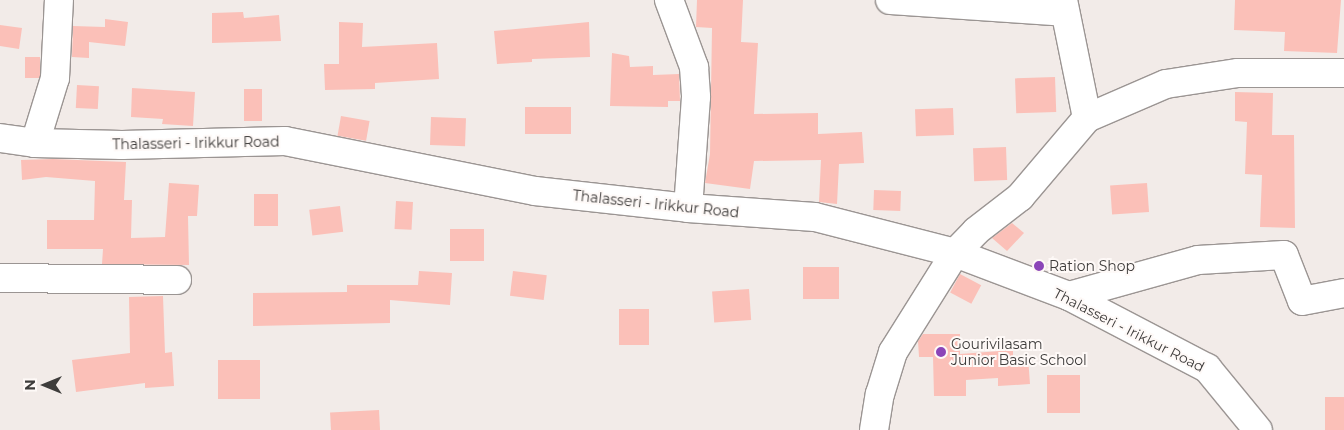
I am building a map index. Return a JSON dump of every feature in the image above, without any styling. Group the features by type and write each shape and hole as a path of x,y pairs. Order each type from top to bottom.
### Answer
{"street":[{"path":"35,143 55,78 59,0"},
{"path":"669,0 694,67 696,98 688,208"},
{"path":"890,0 1064,6 1087,118"},
{"path":"874,430 880,394 894,352 956,253 976,231 1020,196 1087,118 1166,84 1238,73 1344,73"},
{"name":"Thalasseri - Irikkur Road","path":"0,138 35,143 122,145 285,141 535,191 688,208 815,218 956,253 1069,296 1207,368 1258,430"},
{"path":"1069,296 1198,260 1284,255 1302,300 1344,293"},
{"path":"0,278 177,280"}],"building":[{"path":"697,0 743,0 741,42 758,43 754,114 818,113 818,134 862,132 864,163 839,164 837,204 819,202 821,160 754,161 750,189 705,183 710,154 712,28 696,27"},
{"path":"1235,0 1341,0 1337,53 1284,51 1285,32 1234,30"},
{"path":"243,12 244,18 279,15 281,41 212,43 212,13"},
{"path":"105,19 128,22 125,46 89,42 89,58 72,57 73,26 105,27"},
{"path":"339,22 363,23 362,47 437,43 439,79 375,83 375,89 325,90 324,64 339,64"},
{"path":"589,22 590,57 532,59 532,62 497,64 494,31"},
{"path":"0,25 22,28 19,49 0,46"},
{"path":"612,53 629,56 630,67 653,66 653,75 679,74 680,101 668,101 668,107 610,106"},
{"path":"25,57 40,57 40,78 25,78"},
{"path":"1055,77 1056,112 1016,113 1015,78"},
{"path":"77,85 99,86 98,109 76,108"},
{"path":"132,88 195,92 193,126 162,124 163,119 131,117"},
{"path":"244,89 262,89 262,121 244,121"},
{"path":"1235,92 1273,93 1272,135 1294,135 1295,228 1260,227 1262,175 1245,174 1247,122 1235,121"},
{"path":"525,107 571,107 571,134 525,134"},
{"path":"953,108 954,135 916,136 915,109"},
{"path":"341,116 370,121 366,141 338,136"},
{"path":"431,117 466,118 465,146 430,145"},
{"path":"1006,147 1007,180 974,181 973,148"},
{"path":"53,159 126,162 124,200 132,200 131,238 165,237 169,183 199,185 197,216 188,216 189,265 102,264 103,249 47,249 47,220 94,220 95,181 46,177 22,180 21,160"},
{"path":"1147,183 1149,212 1112,215 1110,186"},
{"path":"874,190 901,191 900,211 873,210"},
{"path":"254,194 278,194 278,226 254,226"},
{"path":"396,201 413,202 412,230 395,229"},
{"path":"340,206 343,232 312,236 309,210"},
{"path":"1012,223 1024,233 1007,251 992,238"},
{"path":"450,229 484,229 484,261 450,261"},
{"path":"803,267 839,267 839,299 803,299"},
{"path":"419,271 452,273 450,305 390,300 390,323 253,326 253,293 347,292 347,285 418,285"},
{"path":"513,271 547,275 544,300 510,296"},
{"path":"960,274 981,285 971,304 950,293"},
{"path":"749,289 751,320 714,323 712,292"},
{"path":"163,296 165,353 172,352 174,386 145,388 145,383 76,392 72,360 130,353 129,297"},
{"path":"619,309 649,309 649,345 619,345"},
{"path":"923,334 960,334 960,354 1013,350 1013,358 1028,357 1030,384 998,386 998,378 966,380 966,396 934,396 933,357 919,357 918,341"},
{"path":"218,360 260,360 260,399 218,399"},
{"path":"1047,375 1080,375 1080,413 1047,413"},
{"path":"1325,397 1344,397 1344,430 1325,430"},
{"path":"379,410 380,430 331,430 330,413"}],"place":[{"name":"Ration Shop","path":"1039,266"},
{"name":"Gourivilasam Junior Basic School","path":"941,352"}]}
